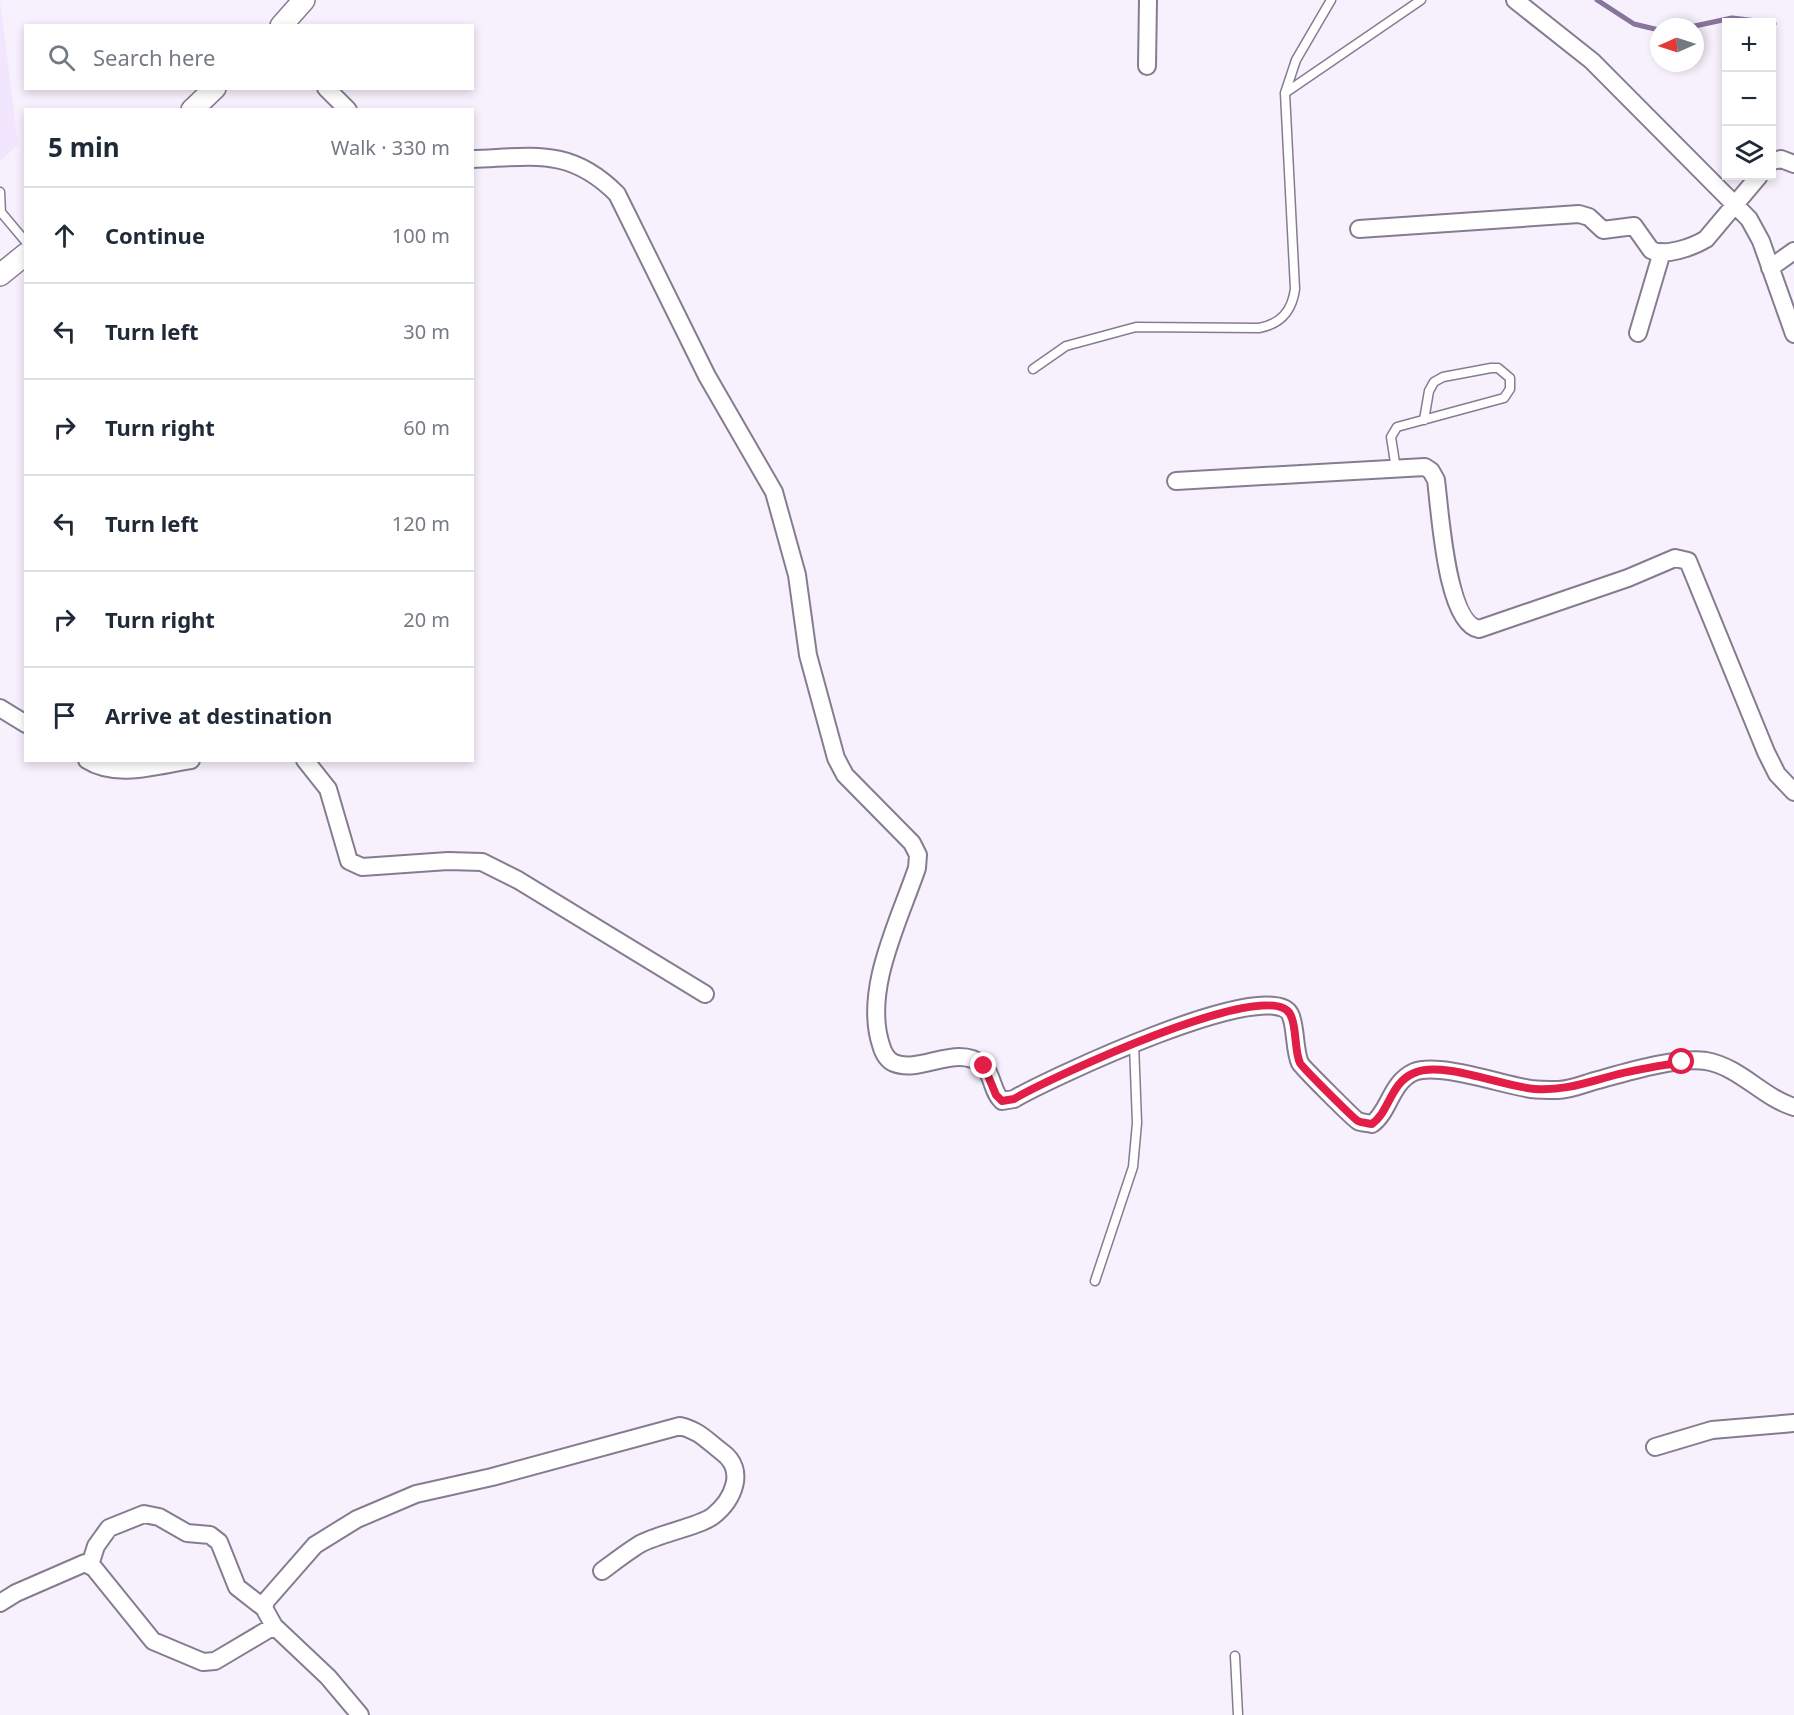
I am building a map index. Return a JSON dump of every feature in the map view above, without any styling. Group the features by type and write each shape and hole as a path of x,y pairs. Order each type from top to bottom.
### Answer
{"street":[{"path":"283,24 304,0"},
{"path":"1147,66 1148,0"},
{"path":"1515,0 1592,61 1755,228 1794,334"},
{"path":"194,108 213,90"},
{"path":"328,90 346,108"},
{"path":"474,159 545,157 571,161 598,175 617,194 707,376 774,492 796,575 808,655 836,758 845,775 912,843 918,855 917,868 882,970 875,1003 877,1034 883,1052 890,1062 902,1065 969,1058 984,1066 996,1095 1002,1101 1014,1099 1134,1044 1211,1016 1261,1004 1282,1008 1290,1014 1301,1066 1358,1121 1372,1124 1380,1118 1391,1093 1413,1073 1425,1070 1460,1073 1532,1089 1562,1090 1617,1074 1682,1062 1705,1061 1733,1070 1779,1102 1794,1107"},
{"path":"1776,160 1781,159 1794,164"},
{"path":"1359,230 1579,214 1588,217 1603,230 1634,226 1651,250 1662,252 1700,242 1736,206 1757,180"},
{"path":"1770,268 1794,251"},
{"path":"1638,333 1662,252"},
{"path":"0,275 24,256"},
{"path":"1176,481 1425,467 1431,471 1436,480 1452,593 1466,622 1472,628 1479,629 1628,578 1675,558 1688,561 1766,752 1777,774 1794,792"},
{"path":"0,708 24,723"},
{"path":"90,762 99,768 113,770 175,762"},
{"path":"307,762 328,789 348,861 362,867 448,861 482,862 518,880 705,994"},
{"path":"1655,1447 1712,1430 1794,1423"},
{"path":"264,1608 266,1601 315,1545 357,1519 416,1494 492,1477 680,1426 697,1430 731,1458 737,1472 736,1484 728,1500 711,1518 640,1544 602,1571"},
{"path":"90,1565 96,1546 110,1528 130,1518 151,1514 187,1533 214,1537 219,1542 237,1587 264,1608 274,1626 328,1677 360,1715"},
{"path":"0,1603 16,1593 80,1564 90,1565 153,1641 203,1662 215,1661 274,1626"}],"lane":[{"path":"1033,369 1066,346 1136,327 1259,328 1270,326 1289,312 1295,289 1285,93 1296,60 1331,0"},
{"path":"1285,93 1421,0"},
{"path":"0,192 1,212 24,240"},
{"path":"1396,469 1391,443 1393,431 1402,424 1424,420 1504,398 1510,389 1510,378 1498,368 1491,368 1438,378 1431,386 1424,420"},
{"path":"1095,1281 1133,1167 1137,1123 1134,1044"},
{"path":"1235,1656 1238,1715"}],"shaded area":[{"path":"0,0 18,145 0,161"}],"waterway":[{"path":"1597,0 1634,24 1650,28"},
{"path":"1704,24 1722,20"}],"route":[{"path":"984,1066 996,1095 1002,1101 1014,1099 1115,1051 1201,1019 1261,1004 1282,1008 1290,1014 1295,1047 1301,1066 1358,1121 1372,1124 1380,1118 1391,1093 1413,1073 1425,1070 1460,1073 1532,1089 1562,1090 1617,1074 1682,1062"}]}
